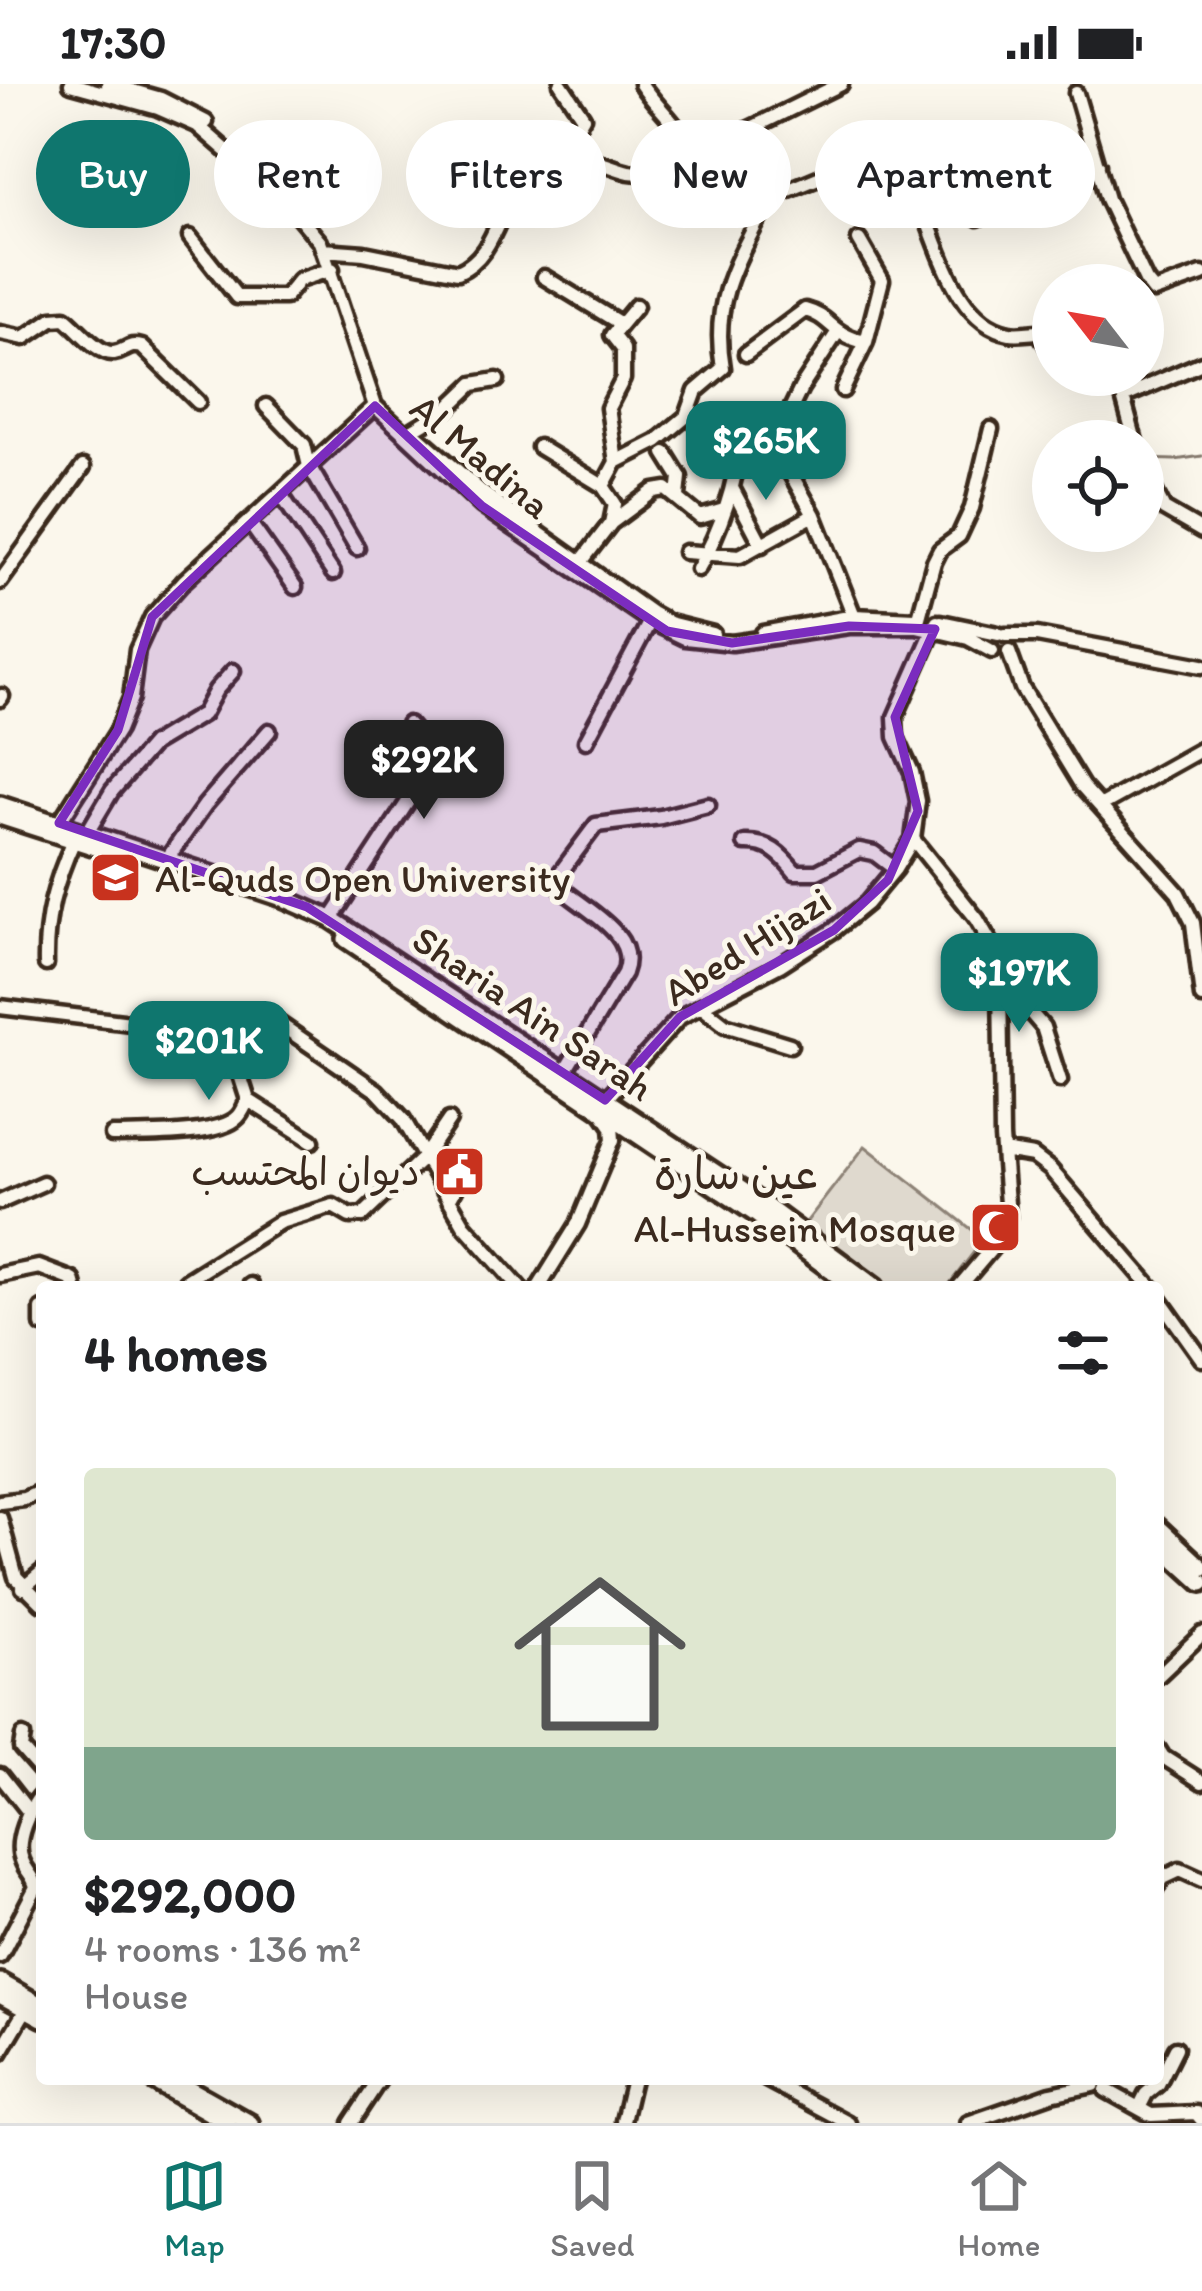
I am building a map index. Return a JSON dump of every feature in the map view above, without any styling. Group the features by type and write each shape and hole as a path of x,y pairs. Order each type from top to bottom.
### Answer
{"main road":[{"path":"0,805 57,828"},
{"path":"0,816 57,828"},
{"name":"Sharia Ain Sarah","path":"57,828 303,916 348,941 763,1204 866,1281"},
{"name":"Sharia Ain Sarah","path":"80,837 166,859 331,919 565,1071 604,1107 845,1281"},
{"path":"1164,1533 1202,1568"},
{"path":"1164,1548 1202,1583"},
{"path":"0,1982 34,2007"},
{"path":"0,1995 34,2007"},
{"path":"161,2085 228,2123"},
{"path":"182,2085 249,2123"}],"street":[{"name":"Al Madina","path":"71,84 159,104"},
{"name":"Al Madina","path":"108,84 182,116 290,206 328,250 381,401 484,494 651,613 701,633 741,635 854,616 917,622 1002,645"},
{"path":"159,104 166,84"},
{"path":"561,84 581,120"},
{"path":"641,84 670,120"},
{"path":"768,120 841,84"},
{"path":"1076,93 1107,199 1154,290 1202,274"},
{"path":"791,189 835,171 848,172 889,198 915,193 962,298 978,318 1008,334 1032,332"},
{"path":"328,250 458,272 476,261 493,228"},
{"path":"603,486 616,462 657,442 687,416 697,391 723,368 719,343 728,277 754,228"},
{"path":"190,237 237,297 285,297 299,280 332,269"},
{"path":"843,390 866,342 882,280 859,240"},
{"name":"Al Madina","path":"328,250 375,406 482,506 650,621 685,638 732,643 849,626 917,622"},
{"path":"544,277 621,324"},
{"path":"616,462 608,408 623,379 623,349 612,335 635,306"},
{"path":"746,354 805,310 820,314 837,333 866,342"},
{"path":"0,332 8,338 24,338 52,319 65,318 106,352 131,344 142,346 198,402"},
{"path":"774,444 801,388 837,333"},
{"path":"1129,420 1123,398 1202,363"},
{"path":"411,431 447,409 473,384 497,380"},
{"path":"266,406 304,445 309,466 357,548"},
{"path":"57,828 118,730 131,698 137,650 152,617 184,581 375,406"},
{"path":"698,569 732,488 736,454 732,436 719,422 724,416 741,421 774,444 814,515 854,616"},
{"path":"917,622 940,550 958,536 972,508 991,429"},
{"path":"538,447 603,486 615,504 611,523"},
{"path":"665,453 680,477 678,496"},
{"path":"0,582 83,467"},
{"path":"732,488 762,545"},
{"path":"581,562 611,523 654,491 666,489 700,517 724,510"},
{"path":"280,494 333,573"},
{"path":"1164,509 1202,531"},
{"path":"685,552 735,557 814,515"},
{"path":"249,522 296,586"},
{"path":"586,741 650,621"},
{"name":"Abed Hijazi","path":"604,1107 680,1017 780,965 834,930 867,903 896,869 913,838 917,791 896,737 895,717 936,626"},
{"path":"1202,666 1037,635 1002,645 1050,739 1100,806 1178,893 1193,923 1202,997"},
{"path":"46,964 55,881 80,837 140,757 203,714 233,671"},
{"path":"331,919 428,771 428,748 408,724"},
{"path":"166,859 269,731"},
{"path":"1100,806 1202,749"},
{"path":"565,1071 624,973 628,953 625,941 563,891 559,875 596,826 661,818 708,805"},
{"path":"913,838 977,919 991,943 1000,977 1003,1151 1009,1207 1006,1227 964,1281"},
{"path":"745,843 763,842 795,872 817,872 860,850 874,853 896,869"},
{"path":"1000,977 1043,1027 1060,1080"},
{"path":"0,1007 221,1034 278,1023 377,1091 403,1120 464,1225 514,1281"},
{"path":"702,1007 725,1024 790,1045"},
{"path":"259,1028 241,1075 248,1100 312,1141"},
{"path":"112,1135 224,1125 238,1117 248,1100"},
{"path":"543,1281 568,1242 613,1140 604,1107"},
{"path":"186,1281 294,1215 333,1206 350,1216 363,1215 424,1157 449,1120"},
{"path":"1003,1151 1034,1156 1050,1169 1145,1281"},
{"path":"449,1200 461,1178"},
{"path":"0,1202 43,1183"},
{"path":"0,1275 39,1268 72,1281"},
{"path":"1164,1305 1202,1358"},
{"path":"0,1502 36,1494"},
{"path":"0,1518 11,1564 23,1588 36,1598"},
{"path":"23,1588 36,1577"},
{"path":"1164,1670 1202,1634"},
{"path":"23,1736 21,1748 36,1765"},
{"path":"1164,1758 1202,1783"},
{"path":"0,1775 28,1813"},
{"path":"36,1802 28,1813 20,1856 36,1880"},
{"path":"1164,1880 1173,1871 1200,1874"},
{"path":"0,1956 36,1892"},
{"path":"0,2053 34,2007"},
{"path":"1164,2072 1176,2048"},
{"path":"351,2123 376,2085"},
{"path":"623,2121 632,2085"},
{"path":"777,2085 848,2123"},
{"path":"968,2123 1089,2085"},
{"path":"1106,2085 1157,2116 1196,2113 1202,2120"},
{"path":"1139,2108 1157,2085"}],"highlighted area":[{"path":"375,406 482,506 667,631 732,643 849,626 935,629 895,717 918,811 888,880 834,930 680,1017 605,1100 307,907 59,823 118,730 152,617"}],"shaded area":[{"path":"865,1146 984,1239 952,1281 876,1281 804,1225"}],"waterway":[{"path":"1164,460 1202,456"}],"place":[{"name":"Al-Quds Open University","path":"116,878"},
{"name":"ديوان المحتسب","path":"459,1171"},
{"name":"Al-Hussein Mosque","path":"995,1228"}],"district":[{"name":"عين سارة","path":"736,1173"}]}
